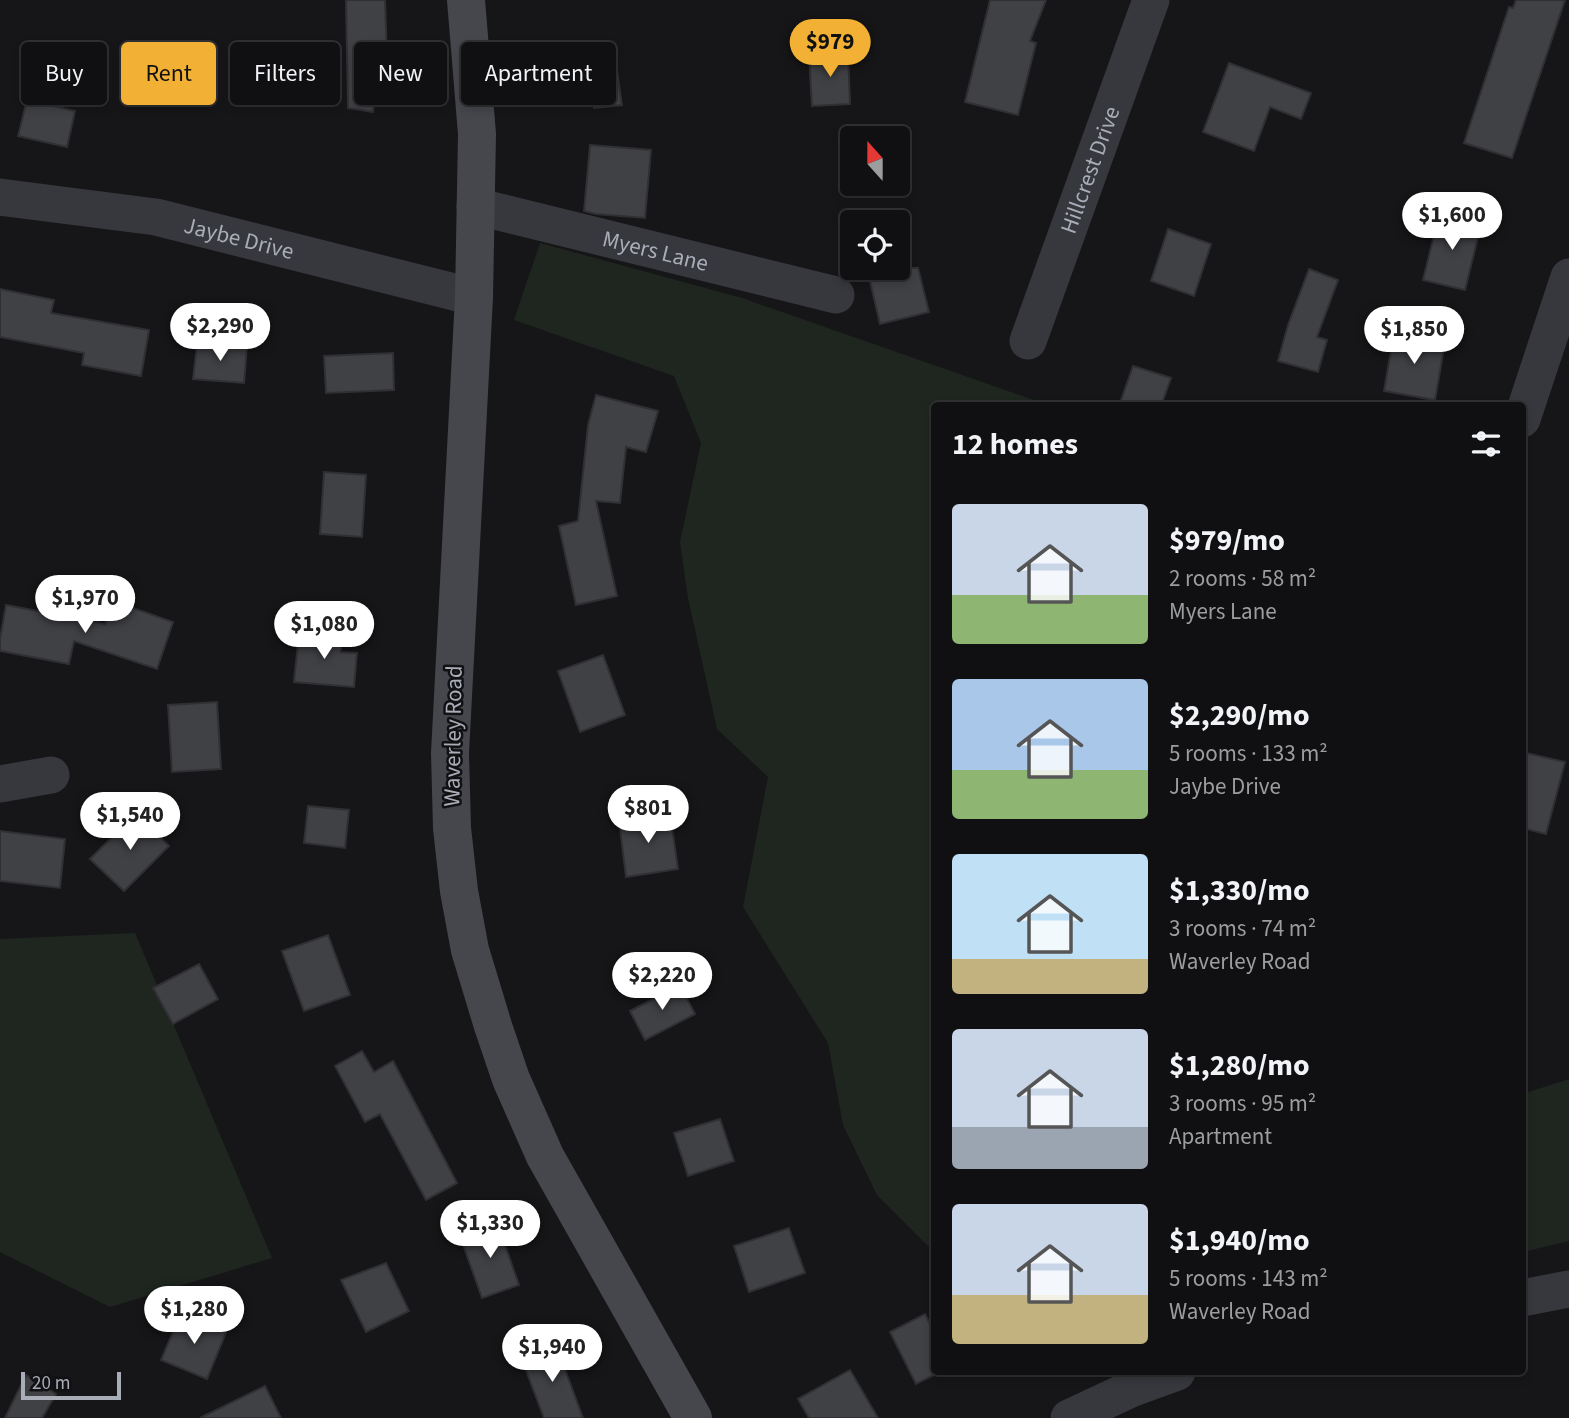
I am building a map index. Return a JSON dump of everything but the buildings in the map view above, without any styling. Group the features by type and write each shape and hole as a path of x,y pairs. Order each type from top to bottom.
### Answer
{"main road":[{"name":"Waverley Road","path":"466,0 477,134 474,297 450,753 452,828 461,903 470,950 493,1026 511,1079 545,1156 693,1418"}],"street":[{"name":"Hillcrest Drive","path":"1028,341 1151,0"},
{"name":"Jaybe Drive","path":"0,197 156,217 474,297"},
{"name":"Myers Lane","path":"475,206 836,295"},
{"path":"1526,407 1569,277"},
{"path":"0,784 51,775"},
{"path":"1526,1297 1569,1289"},
{"path":"1069,1418 1133,1388 1169,1375"}],"shaded area":[{"path":"540,243 742,298 1040,402 931,402 931,1244 928,1246 877,1195 843,1125 828,1043 743,907 768,777 717,729 688,598 680,542 701,443 674,376 514,320"},
{"path":"135,933 272,1258 110,1307 0,1252 0,939"},
{"path":"1569,1079 1569,1241 1526,1251 1526,1093"}]}
